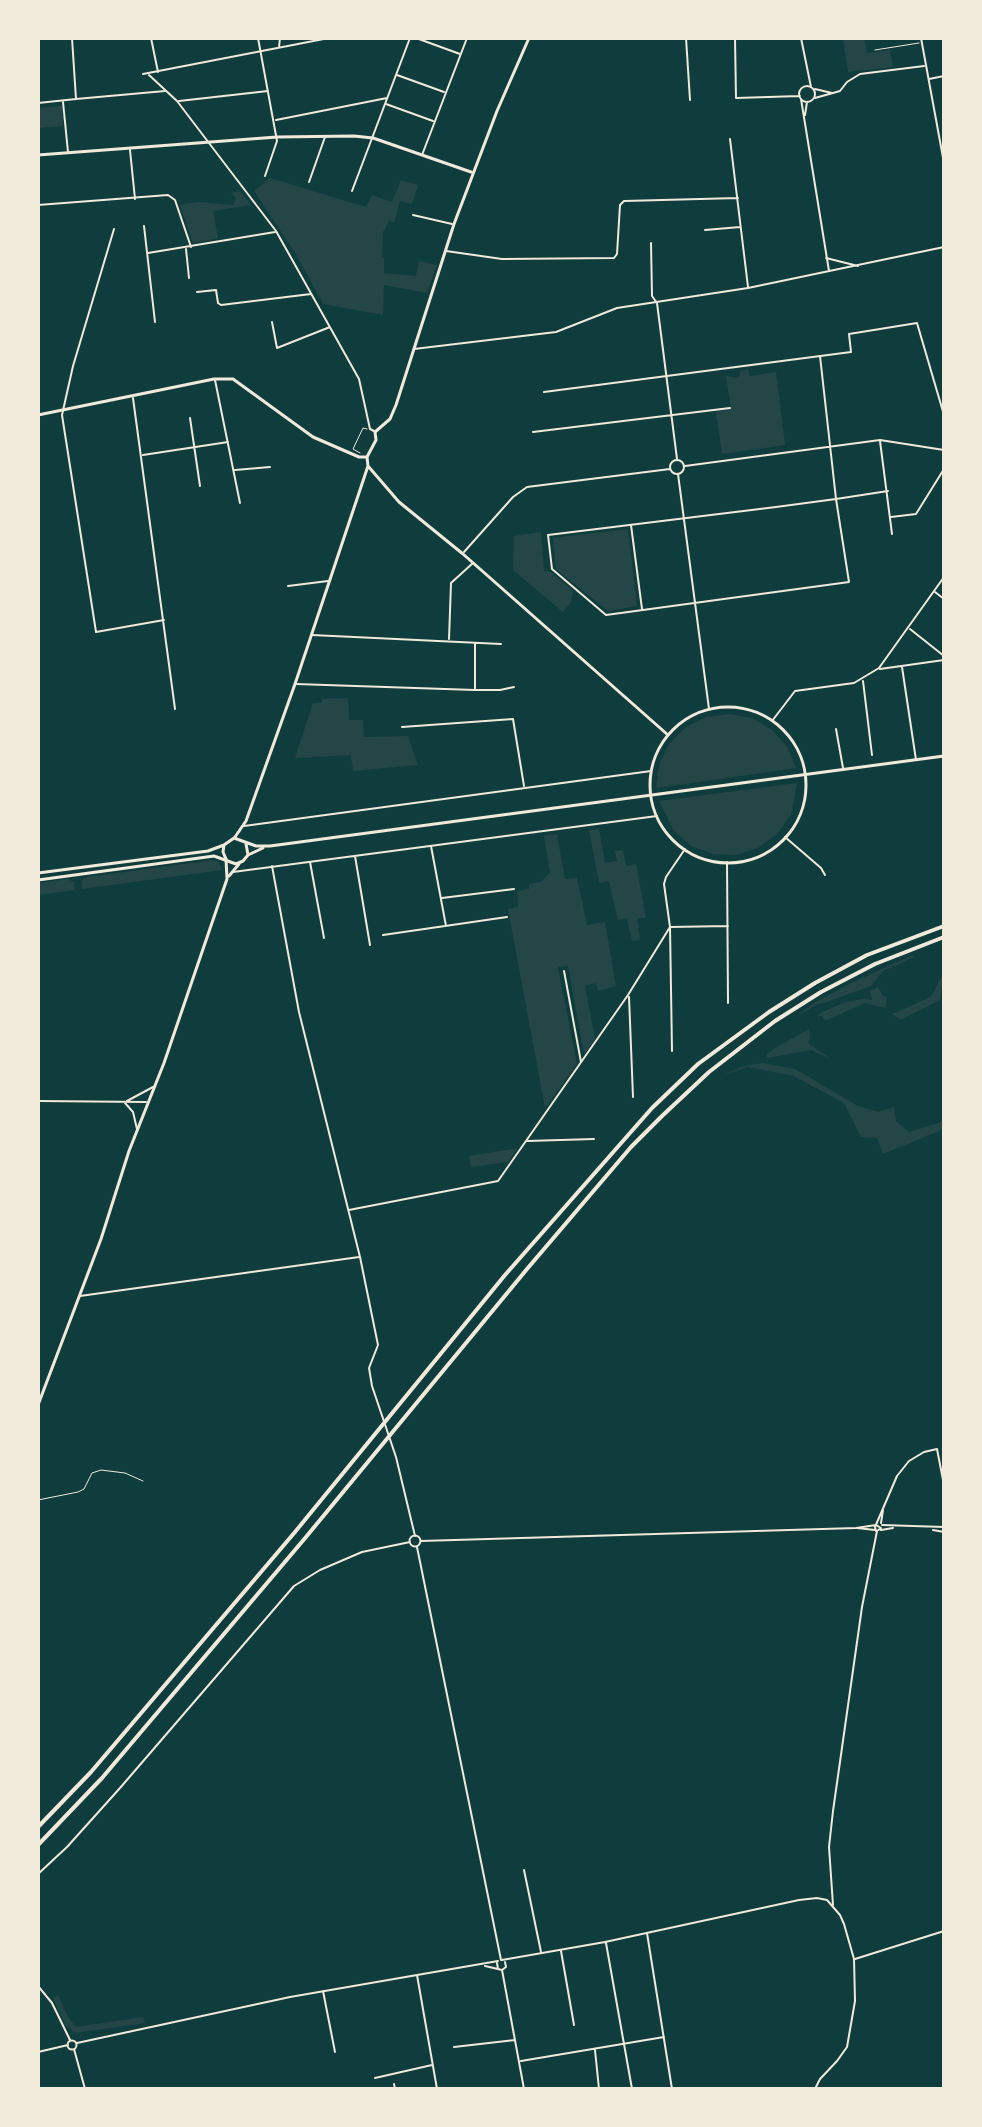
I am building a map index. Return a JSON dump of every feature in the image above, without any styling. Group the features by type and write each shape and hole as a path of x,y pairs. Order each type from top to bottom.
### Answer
{"highway":[{"path":"38,1827 91,1772 295,1532 505,1275 652,1108 698,1064 815,983 867,955 944,926"},
{"path":"38,1845 102,1778 631,1147 709,1072 775,1021 875,964 944,937"}],"street":[{"path":"72,38 76,99"},
{"path":"151,38 159,73"},
{"path":"258,38 277,137 265,176"},
{"path":"279,49 280,38"},
{"path":"143,74 329,38"},
{"path":"352,191 408,38"},
{"path":"416,38 460,54"},
{"path":"422,156 467,38"},
{"path":"372,431 390,419 396,405 444,250 529,38"},
{"path":"686,38 690,100"},
{"path":"735,38 736,98 800,97 807,102"},
{"path":"801,38 807,75 815,98"},
{"path":"921,38 944,163"},
{"path":"807,102 833,93 860,74 925,65"},
{"path":"38,873 208,851 234,838 245,824 312,635 368,466 367,457 376,440 359,379 276,231 177,101 149,75"},
{"path":"396,75 445,93"},
{"path":"807,75 800,97 829,272"},
{"path":"928,79 944,76"},
{"path":"805,87 833,93"},
{"path":"38,103 166,91"},
{"path":"177,101 269,91"},
{"path":"275,120 387,98"},
{"path":"63,101 68,153"},
{"path":"805,116 807,102"},
{"path":"385,104 434,122"},
{"path":"38,155 325,136 373,138 473,173"},
{"path":"309,182 325,136"},
{"path":"730,139 748,288"},
{"path":"130,150 135,199"},
{"path":"38,205 172,197 188,248 189,278"},
{"path":"444,250 502,259 614,258 617,254 620,205 624,201 738,198"},
{"path":"413,215 454,224"},
{"path":"144,226 155,322"},
{"path":"705,230 741,227"},
{"path":"114,229 63,410 96,632 164,620"},
{"path":"148,253 276,231"},
{"path":"651,243 652,296 657,303 677,459"},
{"path":"413,349 556,332 617,308 748,288 944,247"},
{"path":"826,258 859,266"},
{"path":"197,292 216,290 221,305 312,294"},
{"path":"272,322 277,348 331,327"},
{"path":"544,392 851,352 849,334 917,323 944,415"},
{"path":"820,356 836,499 849,582 606,615 552,569 548,535 684,519 836,499 888,491"},
{"path":"38,415 214,379 233,379 313,437 359,457 367,457"},
{"path":"214,379 240,503"},
{"path":"133,397 175,709"},
{"path":"533,432 730,408"},
{"path":"190,418 200,486"},
{"path":"880,440 892,534"},
{"path":"709,709 678,474 685,466 880,440 944,450"},
{"path":"142,456 229,441"},
{"path":"677,459 685,466"},
{"path":"670,469 671,462 677,459"},
{"path":"368,466 399,502 463,554 668,735"},
{"path":"234,470 270,467"},
{"path":"463,554 513,497 527,487 670,469 678,474"},
{"path":"890,518 916,514 944,469"},
{"path":"631,525 642,610"},
{"path":"449,640 451,583 473,563"},
{"path":"772,721 795,691 863,680 879,668 944,577"},
{"path":"288,586 329,581"},
{"path":"934,591 944,599"},
{"path":"909,628 944,658"},
{"path":"312,635 501,644"},
{"path":"475,642 475,690"},
{"path":"879,668 902,667 944,658"},
{"path":"902,667 916,760"},
{"path":"863,680 872,755"},
{"path":"295,684 475,690 514,687"},
{"path":"709,709 748,709 772,721 794,744 805,775 799,814 785,837 759,856 727,862 705,859 673,840 657,816 651,795 651,771 655,757 668,735 681,722 709,709"},
{"path":"402,727 513,719 524,788"},
{"path":"836,729 843,770"},
{"path":"234,838 256,846 270,846 944,756"},
{"path":"245,824 651,771"},
{"path":"229,872 657,816"},
{"path":"245,824 248,855"},
{"path":"785,837 825,875"},
{"path":"38,1405 101,1239 227,879 229,872 224,845"},
{"path":"431,845 446,926"},
{"path":"229,872 248,855 270,846"},
{"path":"672,1051 670,927 664,884 685,849"},
{"path":"354,855 370,945"},
{"path":"38,880 210,857 240,863"},
{"path":"309,861 324,938"},
{"path":"727,862 728,1003"},
{"path":"272,866 299,1012 360,1257 378,1345 369,1368 396,1457 415,1536 421,1541 878,1525 944,1532"},
{"path":"441,898 514,889"},
{"path":"383,935 507,917"},
{"path":"670,927 728,926"},
{"path":"348,1210 498,1181 628,995 670,927"},
{"path":"564,971 581,1063"},
{"path":"628,995 633,1097"},
{"path":"123,1102 154,1086"},
{"path":"38,1101 147,1102"},
{"path":"123,1102 133,1112 137,1129"},
{"path":"526,1141 594,1139"},
{"path":"79,1296 360,1257"},
{"path":"833,1906 829,1847 833,1811 854,1654 878,1525 897,1476 909,1461 937,1449 944,1485"},
{"path":"878,1525 878,1531"},
{"path":"856,1528 878,1531 894,1527"},
{"path":"927,1529 944,1527"},
{"path":"38,1874 120,1788 294,1586 320,1570 362,1552 410,1542 415,1536"},
{"path":"417,1547 421,1541"},
{"path":"410,1542 417,1547 500,1961 498,1969"},
{"path":"524,1870 541,1953"},
{"path":"38,1986 52,2003 70,2040 77,2043 323,1991 417,1973 484,1965 817,1898 827,1900 844,1924 854,1959 855,2001 850,2037 843,2054 815,2089"},
{"path":"854,1959 944,1931"},
{"path":"647,1933 672,2089"},
{"path":"605,1942 632,2089"},
{"path":"560,1950 574,2025"},
{"path":"484,1965 504,1969 515,1959"},
{"path":"500,1961 506,1963 504,1969 524,2089"},
{"path":"417,1973 437,2089"},
{"path":"323,1991 335,2052"},
{"path":"520,2061 664,2037"},
{"path":"68,2045 70,2040"},
{"path":"454,2047 516,2040"},
{"path":"74,2049 77,2043"},
{"path":"38,2052 68,2045 74,2049 85,2089"},
{"path":"595,2049 599,2089"},
{"path":"375,2078 433,2065"}],"lane":[{"path":"875,50 922,43"},
{"path":"360,453 353,449 363,428 372,431"},
{"path":"38,1500 78,1492 84,1489 92,1473 101,1470 125,1473 143,1481"}],"shaded area":[{"path":"843,38 864,38 867,53 890,50 893,67 848,72"},
{"path":"62,106 63,126 38,128 38,108"},
{"path":"270,178 366,207 372,195 392,202 401,180 418,185 412,204 400,201 394,223 389,221 383,232 382,258 384,273 416,276 419,261 437,265 427,293 384,285 383,315 323,304 296,254 254,191"},
{"path":"240,191 251,205 213,211 218,238 193,243 180,205 197,202 233,205 236,198 231,193"},
{"path":"748,369 750,376 776,372 785,445 722,454 716,412 731,409 726,376 739,378 740,371"},
{"path":"628,529 637,606 608,611 556,569 553,538"},
{"path":"541,532 544,571 551,572 573,591 571,602 563,612 513,570 514,536"},
{"path":"348,698 349,720 363,720 364,737 408,736 418,765 353,771 351,755 295,758 313,703 321,703 323,699"},
{"path":"730,714 752,718 772,730 788,748 796,768 656,788 659,765 669,744 686,727 706,717"},
{"path":"797,783 791,815 777,834 758,848 736,855 713,854 691,846 674,831 659,801"},
{"path":"599,829 605,863 617,861 615,851 623,850 626,866 636,864 646,918 637,918 640,940 632,941 627,918 618,920 609,881 599,883 589,830"},
{"path":"557,834 565,879 577,878 587,925 605,922 616,986 598,991 596,983 585,986 595,1039 584,1054 568,966 558,967 577,1064 545,1108 508,909 518,907 517,891 529,889 529,884 541,882 550,873 544,836"},
{"path":"213,860 219,862 222,870 82,889 82,880 87,877"},
{"path":"68,879 74,882 75,890 38,895 38,883"},
{"path":"913,955 915,957 883,971 871,986 818,1004 797,1016 853,982"},
{"path":"944,972 940,1000 901,1020 892,1014 931,997"},
{"path":"878,987 887,997 885,1008 865,1003 825,1021 822,1016 817,1016 846,1002 872,1000 870,991"},
{"path":"809,1029 808,1043 831,1059 811,1050 767,1058 766,1055 775,1048"},
{"path":"763,1063 795,1069 858,1106 878,1112 894,1107 896,1121 909,1132 944,1121 944,1129 883,1154 877,1138 861,1137 844,1103 794,1076 747,1067 721,1076 744,1066"},
{"path":"518,1148 508,1162 471,1167 469,1156"},
{"path":"58,1995 76,2027 143,2017 145,2023 75,2033 66,2026 53,1998"}]}
